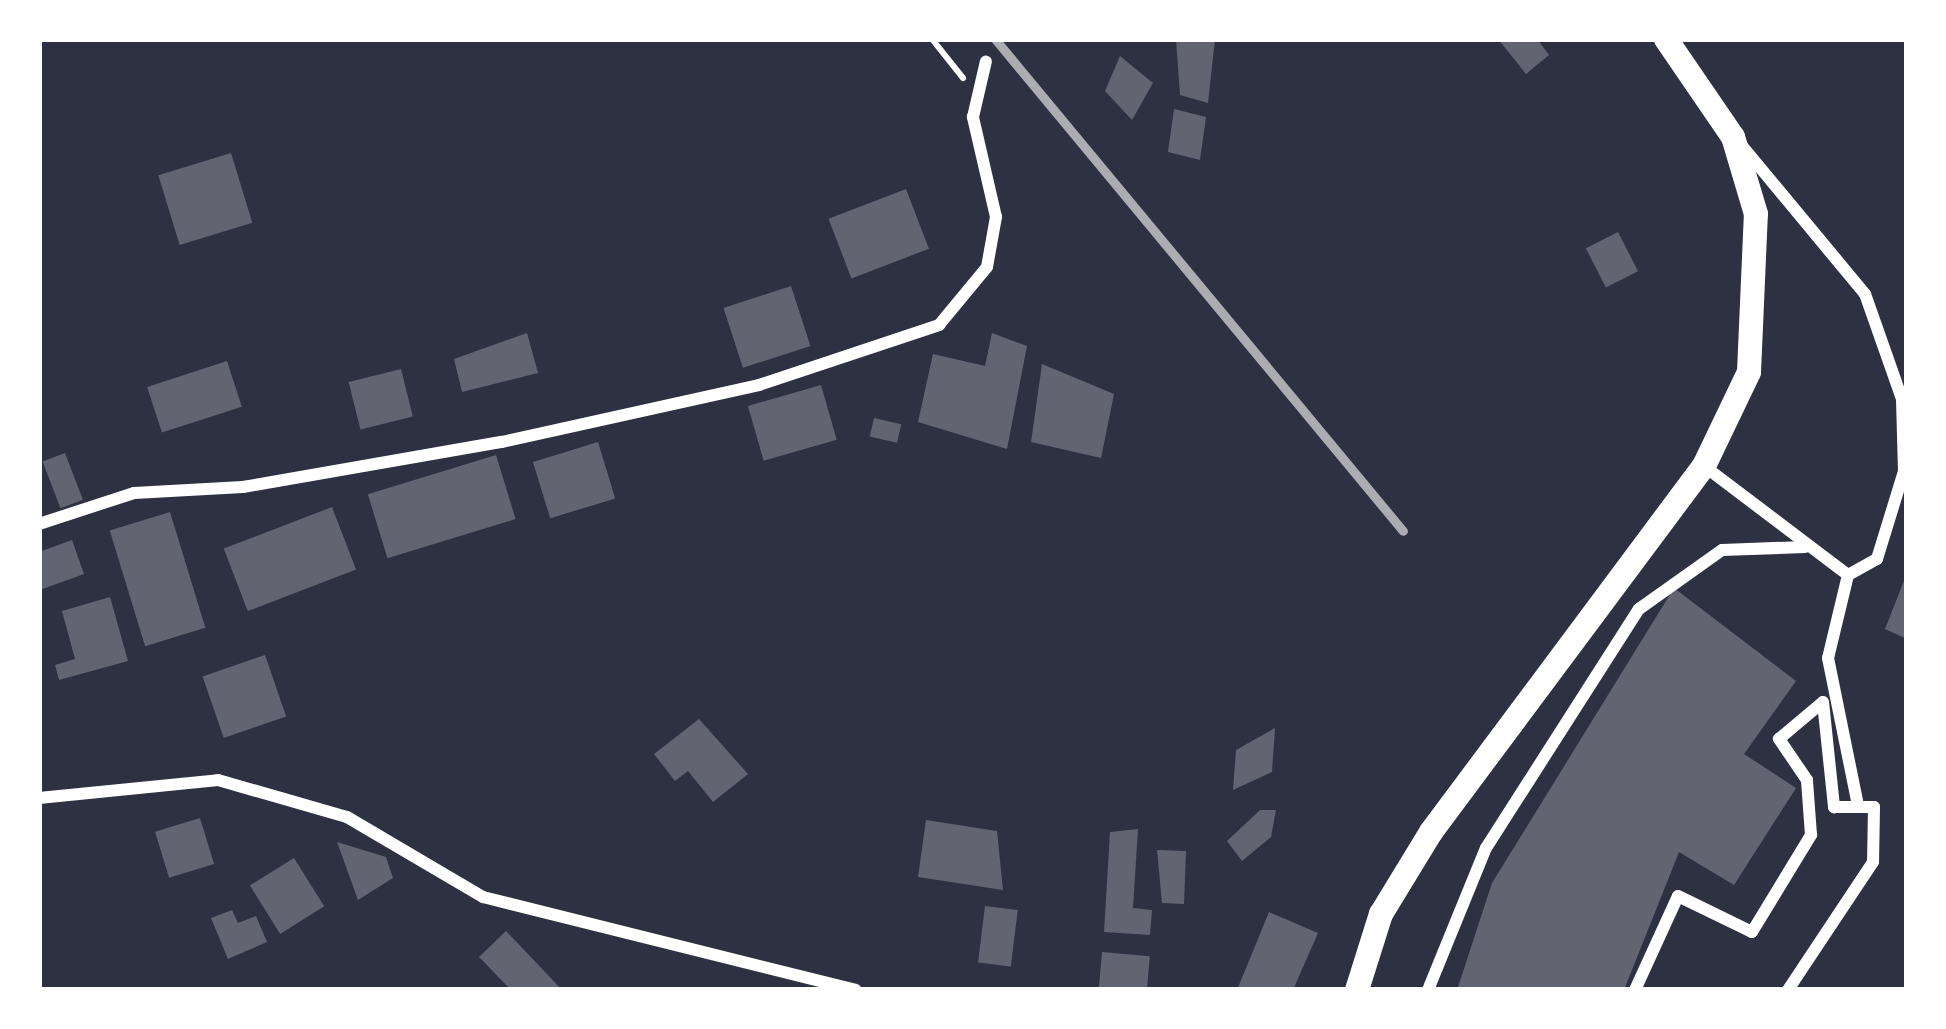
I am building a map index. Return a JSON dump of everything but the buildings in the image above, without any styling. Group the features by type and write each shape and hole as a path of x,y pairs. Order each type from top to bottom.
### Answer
{"main road":[{"path":"1357,990 1381,914 1431,832 1704,466 1749,373 1756,325 1756,214 1733,137 1666,39"}],"street":[{"path":"39,524 134,493 243,488 759,386 939,326 987,267 997,218 972,91 986,61"},
{"path":"1733,137 1816,223 1892,358 1904,471 1877,559 1848,574 1828,658 1857,801"},
{"path":"1704,466 1848,574"},
{"path":"1428,990 1486,848 1639,609 1722,550 1808,547"},
{"path":"1635,990 1678,896 1752,932 1810,835 1808,779 1779,740 1823,702 1834,807 1874,807 1873,862 1788,990"},
{"path":"39,798 218,780 347,818 483,898 856,990"}],"path":[{"path":"932,39 972,91"}],"railway":[{"path":"995,39 1403,531"}]}
